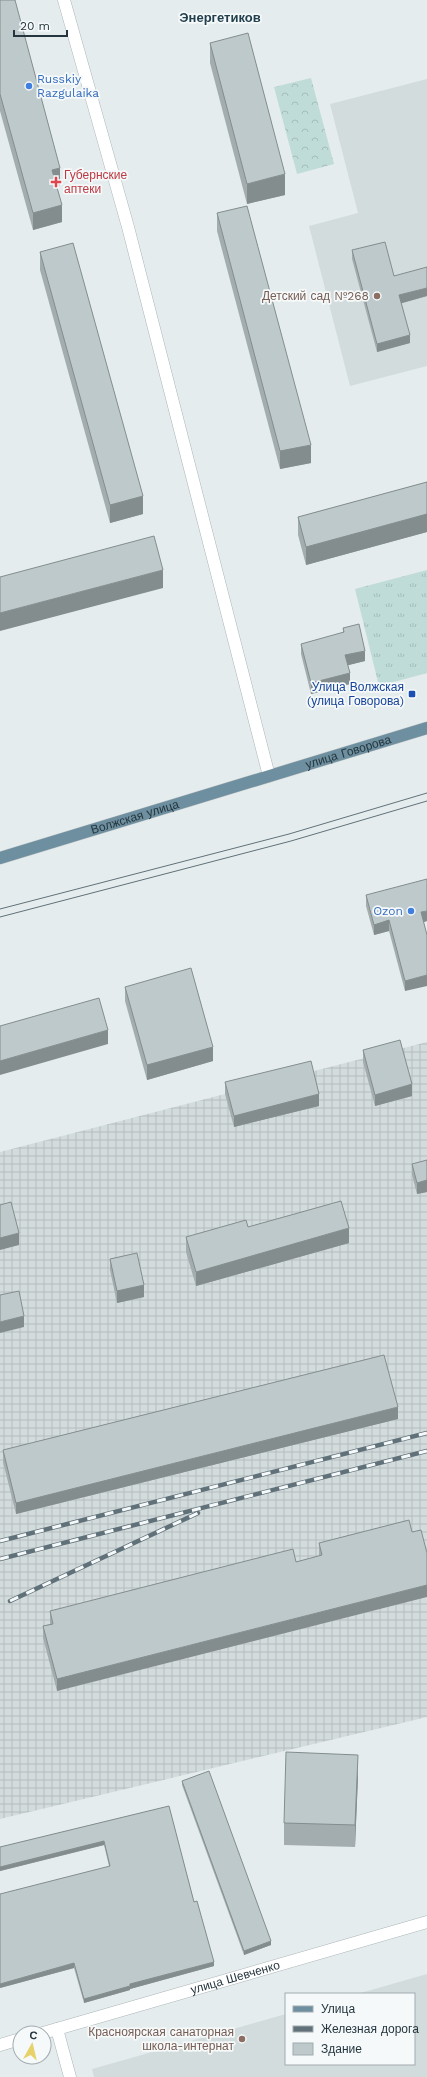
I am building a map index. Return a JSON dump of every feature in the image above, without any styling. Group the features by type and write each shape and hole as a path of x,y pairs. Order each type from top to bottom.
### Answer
{"main road":[{"name":"улица Говорова","path":"269,776 427,728"},
{"name":"Волжская улица","path":"0,858 269,776"}],"street":[{"path":"64,0 128,227 269,776"},
{"name":"улица Шевченко","path":"52,2030 427,1922"},
{"path":"57,2029 70,2077"},
{"path":"0,2045 12,2041"}],"shaded area":[{"name":"Детский сад №268","path":"427,79 427,366 350,386 309,226 358,213 330,104"},
{"path":"427,1042 427,1717 0,1819 0,1152"},
{"name":"Красноярская санаторная школа-интернат","path":"427,1974 427,2077 94,2077 92,2069 285,2014 285,2065 415,2065 415,1993 360,1993"}],"green space":[{"path":"311,78 334,164 297,174 274,87"},
{"path":"427,570 427,673 379,686 355,589"}],"building":[{"path":"0,0 15,0 60,168 52,170 62,205 33,213 0,94"},
{"path":"248,33 285,174 247,184 210,43"},
{"path":"247,206 311,445 280,451 217,213"},
{"path":"385,242 394,276 427,267 427,288 399,295 410,335 377,344 352,250"},
{"path":"73,243 143,496 110,505 40,252"},
{"path":"427,482 427,514 306,547 298,517"},
{"path":"154,536 163,570 0,613 0,577"},
{"path":"359,624 365,651 345,655 350,673 311,683 301,644 344,632 343,628"},
{"path":"427,879 427,911 421,912 427,935 427,975 405,981 389,920 374,925 366,895"},
{"path":"191,968 213,1047 147,1065 125,987"},
{"path":"99,998 108,1030 0,1061 0,1026"},
{"path":"400,1040 412,1084 375,1095 363,1050"},
{"path":"311,1061 319,1094 234,1116 225,1082"},
{"path":"427,1160 427,1180 417,1183 412,1164"},
{"path":"341,1201 349,1228 196,1272 186,1237 246,1220 248,1227"},
{"path":"11,1202 19,1233 0,1238 0,1205"},
{"path":"137,1253 144,1285 117,1291 110,1259"},
{"path":"19,1291 24,1316 0,1322 0,1295"},
{"path":"384,1355 398,1407 16,1503 3,1450"},
{"path":"409,1520 412,1532 421,1530 427,1553 427,1585 57,1679 43,1626 53,1624 50,1611 293,1549 296,1562 322,1555 319,1543"},
{"path":"286,1752 358,1755 355,1825 284,1823"},
{"path":"209,1771 271,1941 244,1951 182,1781"},
{"path":"169,1806 194,1902 197,1901 214,1962 130,1984 130,1986 84,1999 74,1963 0,1984 0,1894 110,1866 104,1841 0,1867 0,1847"}],"tram line":[{"path":"0,909 289,834 427,793"},
{"path":"0,917 291,841 427,801"}],"railway":[{"path":"0,1541 427,1433"},
{"path":"0,1559 427,1451"},
{"path":"10,1601 198,1513"}],"place":[{"name":"Russkiy Razgulaika","path":"29,86"},
{"name":"Губернские аптеки","path":"56,182"},
{"name":"Детский сад №268","path":"377,296"},
{"name":"Улица Волжская (улица Говорова)","path":"412,694"},
{"name":"Ozon","path":"411,911"},
{"name":"Красноярская санаторная школа-интернат","path":"242,2039"}],"district":[{"name":"Энергетиков","path":"220,17"}]}
